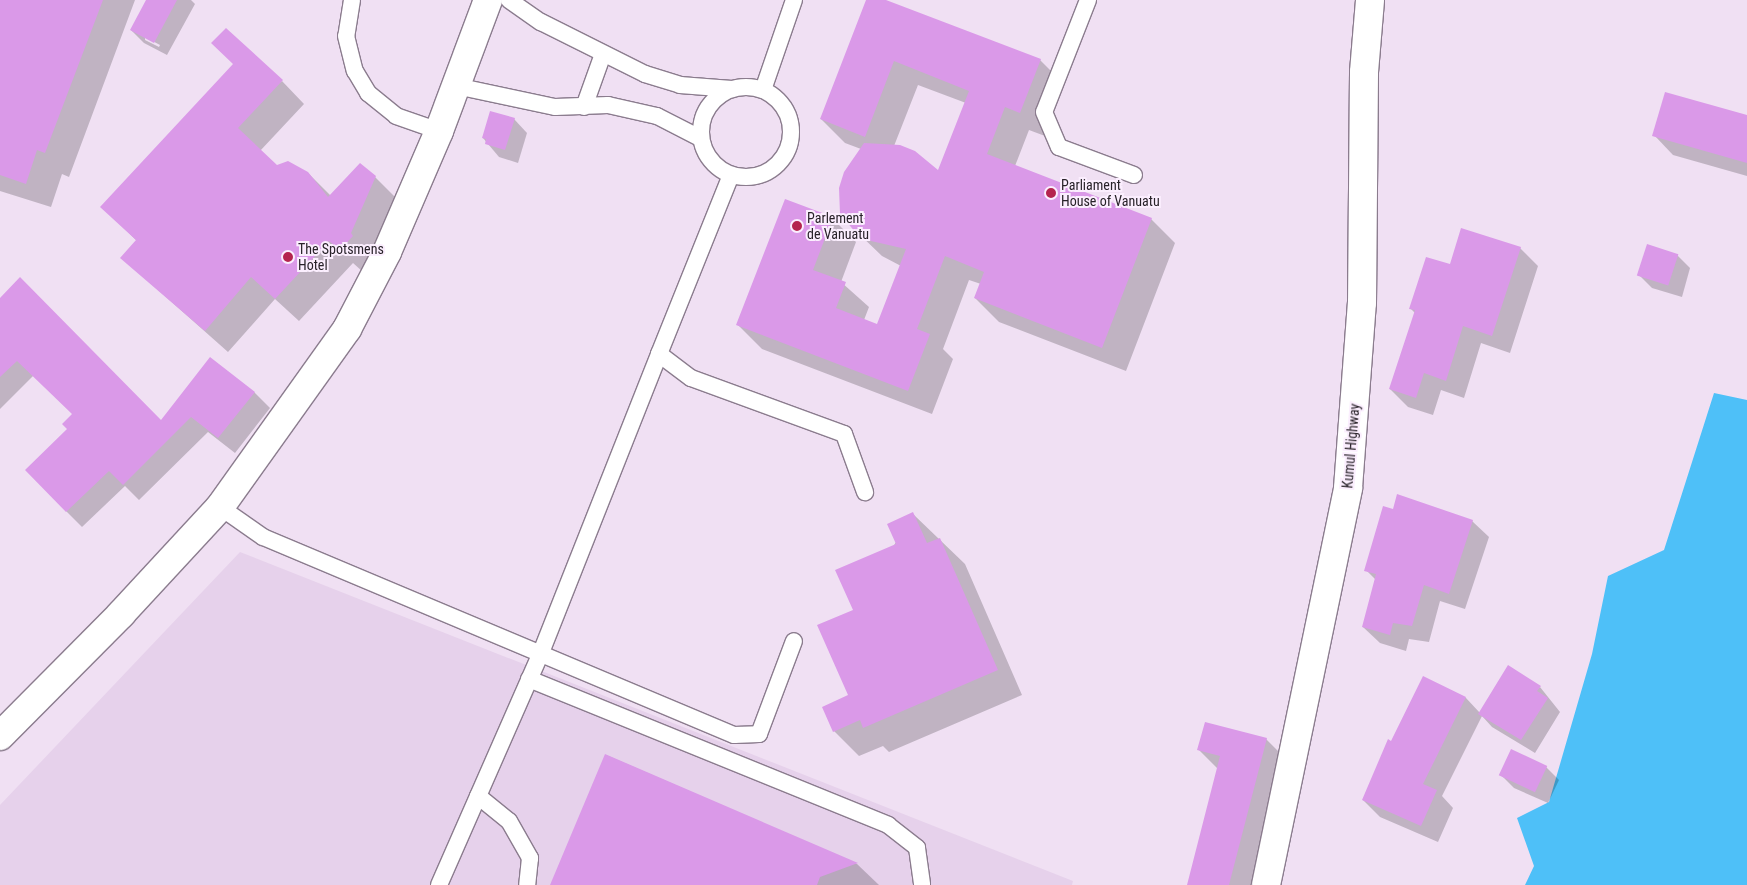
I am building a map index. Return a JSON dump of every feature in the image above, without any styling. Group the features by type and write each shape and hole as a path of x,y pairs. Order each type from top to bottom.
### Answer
{"street":[{"path":"0,736 121,614 220,507 347,328 388,252 439,131 488,0"},
{"name":"Kumul Highway","path":"1266,885 1348,488 1362,303 1364,72 1370,0"}],"lane":[{"path":"352,0 346,36 355,71 368,93 396,116 439,131"},
{"path":"509,0 541,22 645,74 680,85 732,89 748,86 763,90 786,110 791,139 786,154 772,169 753,177 732,174 712,162 700,138 701,121 712,101 732,89"},
{"path":"763,90 794,0"},
{"path":"1088,0 1044,112 1059,147 1134,175"},
{"path":"584,107 603,54"},
{"path":"456,86 555,107 608,105 657,116 700,138"},
{"path":"439,885 540,655 732,174"},
{"path":"659,354 691,378 844,434 865,492"},
{"path":"220,507 263,537 734,735 759,734 794,642"},
{"path":"529,680 888,825 917,848 922,885"},
{"path":"478,796 509,821 530,858 527,885"}],"shaded area":[{"path":"240,552 1073,881 1072,885 0,885 0,805"}],"water":[{"path":"1714,393 1747,400 1747,885 1525,885 1534,866 1517,818 1549,802 1592,654 1608,576 1664,550"}],"building":[{"path":"0,0 103,0 45,153 37,150 26,184 0,175"},
{"path":"146,0 177,0 154,43 130,30"},
{"name":"Parliament House of Vanuatu","path":"866,0 886,0 1041,59 1020,113 1005,107 987,154 1152,218 1102,348 974,298 984,272 945,256 917,329 930,334 908,391 736,325 785,199 833,217 813,270 846,282 836,308 877,324 906,249 871,241 856,233 840,214 839,188 844,172 864,143 900,145 915,151 938,170 969,91 894,61 865,137 820,119"},
{"path":"226,28 283,80 238,128 277,165 288,161 308,172 328,197 360,163 376,176 351,233 353,236 340,250 329,241 275,299 251,277 205,331 120,258 136,240 100,207 233,64 211,43"},
{"path":"1665,92 1747,115 1747,163 1652,136"},
{"path":"490,111 515,118 505,150 485,144 486,139 482,138"},
{"path":"1461,228 1521,247 1492,336 1463,326 1446,381 1424,373 1416,398 1389,389 1415,310 1409,309 1426,257 1450,264"},
{"path":"1647,244 1678,254 1668,286 1637,275"},
{"path":"20,277 161,420 210,357 255,392 218,438 191,417 123,485 109,471 66,512 25,470 67,429 62,424 72,414 17,361 0,377 0,298"},
{"path":"1397,494 1473,520 1449,594 1424,585 1412,626 1393,623 1390,635 1362,627 1376,574 1364,571 1383,506 1393,509"},
{"path":"913,512 927,543 940,538 998,670 863,728 860,720 833,732 822,707 848,695 817,625 853,610 835,570 896,544 887,524"},
{"path":"1508,665 1541,686 1537,691 1548,698 1521,740 1478,714"},
{"path":"1423,676 1466,697 1423,784 1437,790 1421,826 1362,800 1388,739 1391,741"},
{"path":"1205,722 1267,738 1229,885 1187,885 1220,756 1197,750"},
{"path":"1511,749 1547,766 1535,792 1499,775"},
{"path":"605,754 858,863 820,877 817,885 550,885"}],"place":[{"name":"Parliament House of Vanuatu","path":"1051,193"},
{"name":"Parlement de Vanuatu","path":"797,226"},
{"name":"The Spotsmens Hotel","path":"288,257"}]}
